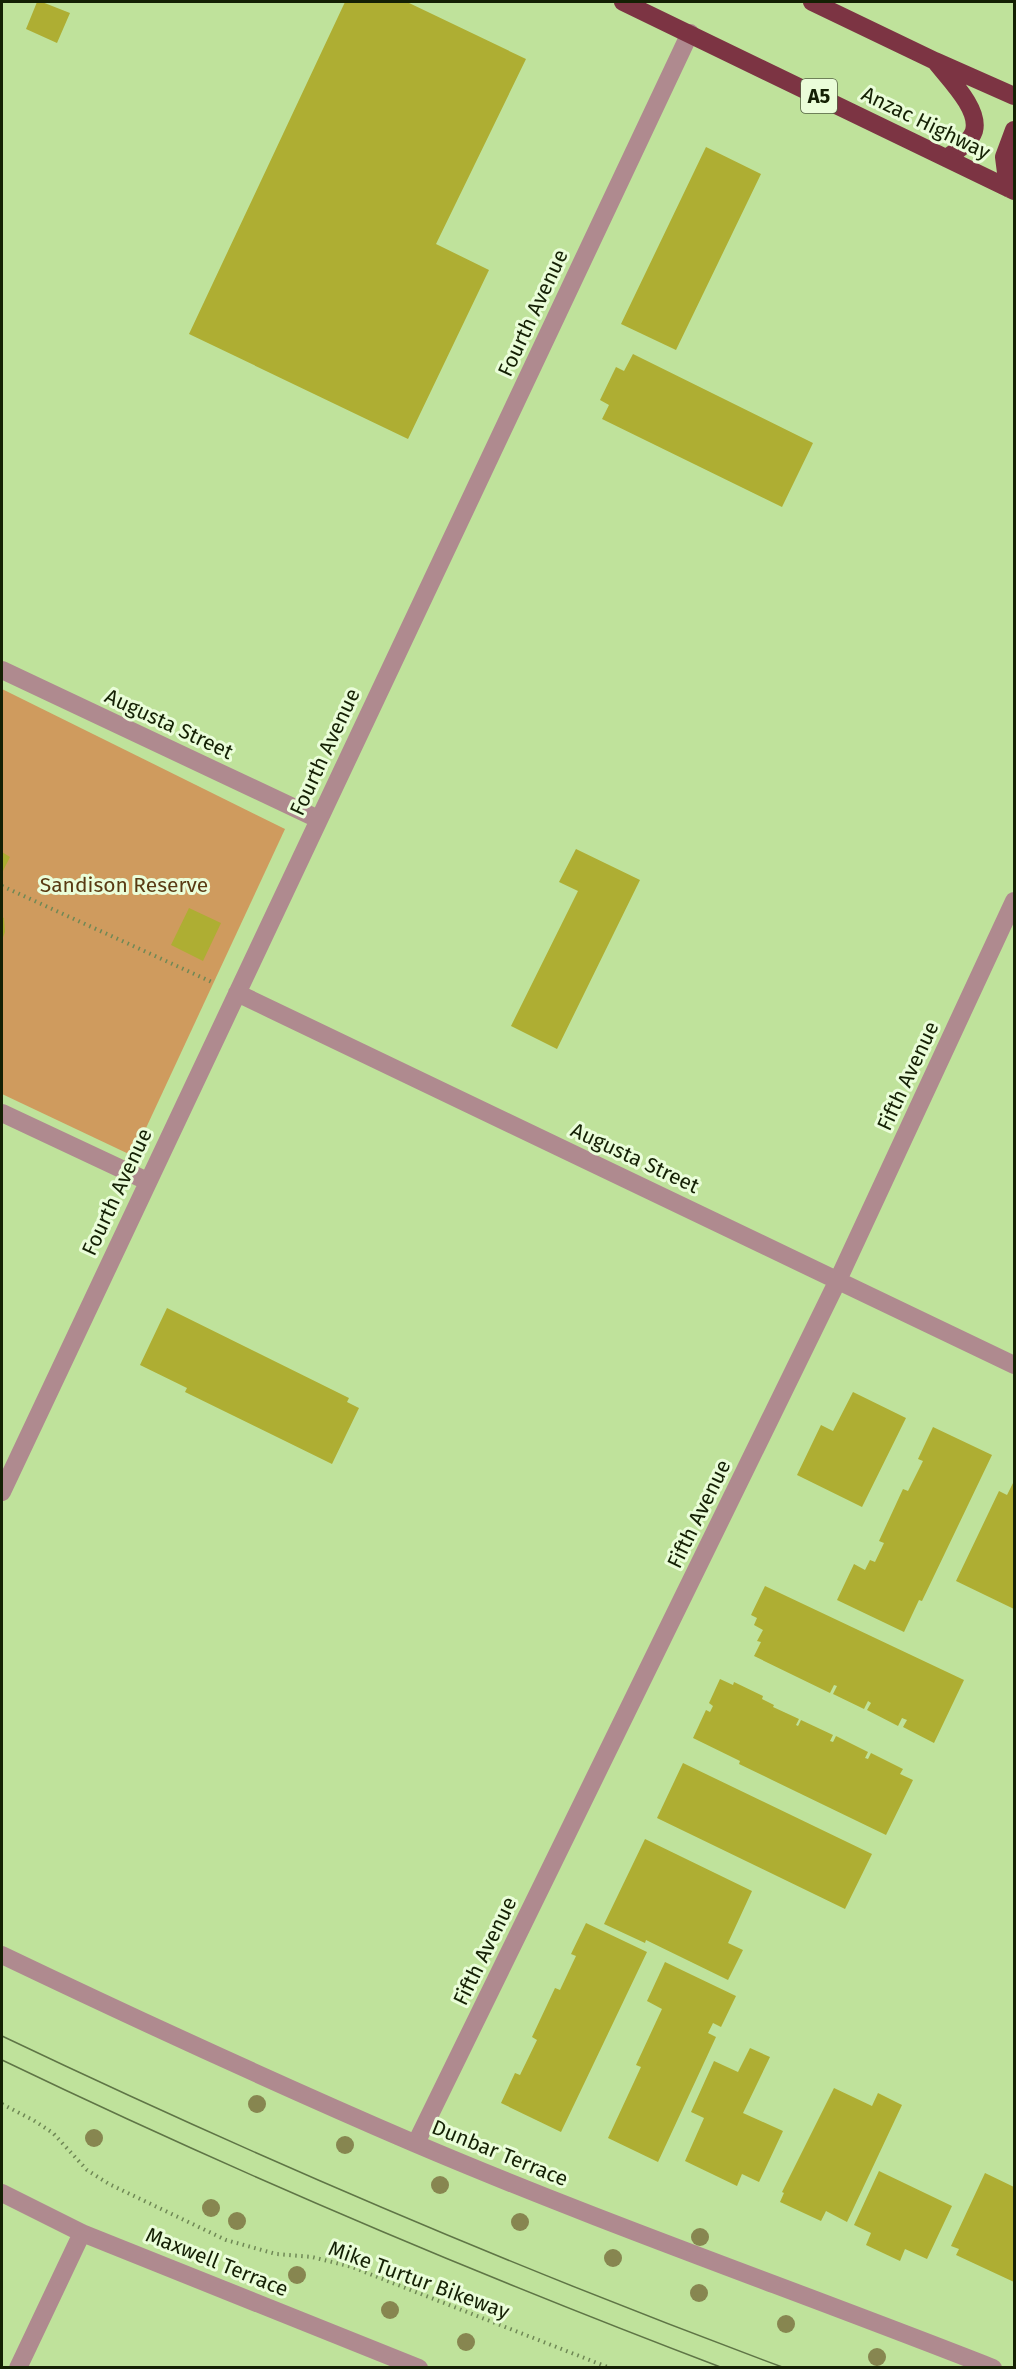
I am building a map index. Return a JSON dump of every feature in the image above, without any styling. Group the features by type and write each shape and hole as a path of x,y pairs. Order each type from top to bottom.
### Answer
{"highway":[{"name":"Anzac Highway","path":"623,2 1011,190"},
{"path":"812,2 1014,96"},
{"path":"935,61 972,110 974,131 966,144 947,159"},
{"path":"1011,190 1004,157 1014,130"}],"street":[{"name":"Fourth Avenue","path":"2,1492 690,33"},
{"name":"Augusta Street","path":"2,670 318,819"},
{"name":"Fifth Avenue","path":"416,2143 838,1280 1014,901"},
{"name":"Augusta Street","path":"237,993 1014,1365"},
{"path":"2,1113 147,1181"},
{"name":"Dunbar Terrace","path":"2,1955 134,2018 416,2143 691,2253 993,2367"},
{"name":"Maxwell Terrace","path":"2,2193 82,2233 419,2367"},
{"path":"18,2367 82,2233"}],"path":[{"path":"2,886 237,993"},
{"name":"Mike Turtur Bikeway","path":"2,2104 53,2133 87,2170 109,2184 226,2240 276,2254 312,2257 352,2267 610,2367"}],"green space":[{"name":"Sandison Reserve","path":"2,689 285,829 133,1156 2,1094"}],"building":[{"path":"37,2 70,13 57,43 26,29"},
{"path":"345,2 407,2 526,59 436,244 489,270 408,439 189,334"},
{"path":"706,147 761,174 676,350 621,324"},
{"path":"633,354 813,443 782,507 602,419 609,405 600,400 616,367 624,371"},
{"path":"576,849 640,880 557,1049 511,1026 578,891 559,882"},
{"path":"2,852 10,857 2,873"},
{"path":"189,908 221,923 203,961 171,945"},
{"path":"2,917 5,932 2,940"},
{"path":"167,1308 349,1398 347,1402 359,1408 332,1464 185,1392 187,1388 140,1365"},
{"path":"853,1392 906,1418 862,1507 797,1475 821,1425 833,1431"},
{"path":"933,1427 992,1455 922,1601 919,1600 904,1632 837,1600 854,1564 865,1570 870,1560 875,1562 884,1543 879,1541 903,1489 908,1491 923,1461 918,1459"},
{"path":"1014,1481 1014,1609 956,1581 999,1491 1007,1495"},
{"path":"765,1586 964,1680 934,1743 903,1727 907,1720 902,1718 898,1726 867,1710 871,1703 868,1701 864,1709 833,1694 837,1686 834,1685 830,1693 754,1656 761,1642 757,1641 763,1630 754,1625 757,1618 751,1615"},
{"path":"720,1679 733,1685 734,1682 763,1696 762,1699 774,1705 773,1707 799,1719 796,1725 798,1726 801,1720 833,1735 830,1741 833,1742 836,1736 868,1752 865,1758 868,1759 871,1753 903,1769 900,1774 913,1780 886,1835 739,1764 740,1761 693,1738 706,1710 710,1712 713,1706 709,1703"},
{"path":"683,1763 872,1854 845,1909 657,1818"},
{"path":"645,1839 752,1891 728,1943 743,1950 728,1980 646,1940 645,1943 604,1924"},
{"path":"586,1923 647,1952 561,2132 501,2103 515,2073 520,2075 537,2040 532,2037 555,1988 560,1990 576,1956 571,1954"},
{"path":"665,1962 736,1996 721,2027 713,2023 708,2033 716,2037 658,2162 608,2138 641,2067 636,2065 662,2009 647,2001"},
{"path":"750,2048 770,2057 743,2113 783,2131 759,2182 742,2174 737,2186 685,2161 704,2118 691,2112 714,2061 738,2072"},
{"path":"834,2088 872,2106 878,2093 902,2105 847,2222 826,2211 821,2221 780,2202 784,2193 782,2192"},
{"path":"879,2171 952,2206 927,2259 905,2249 900,2261 866,2245 871,2233 854,2225"},
{"path":"985,2173 1014,2187 1014,2282 956,2255 959,2249 951,2246"}],"tram line":[{"path":"2,2036 389,2211 586,2292 785,2368"},
{"path":"2,2060 269,2183 540,2297 723,2368"}]}
